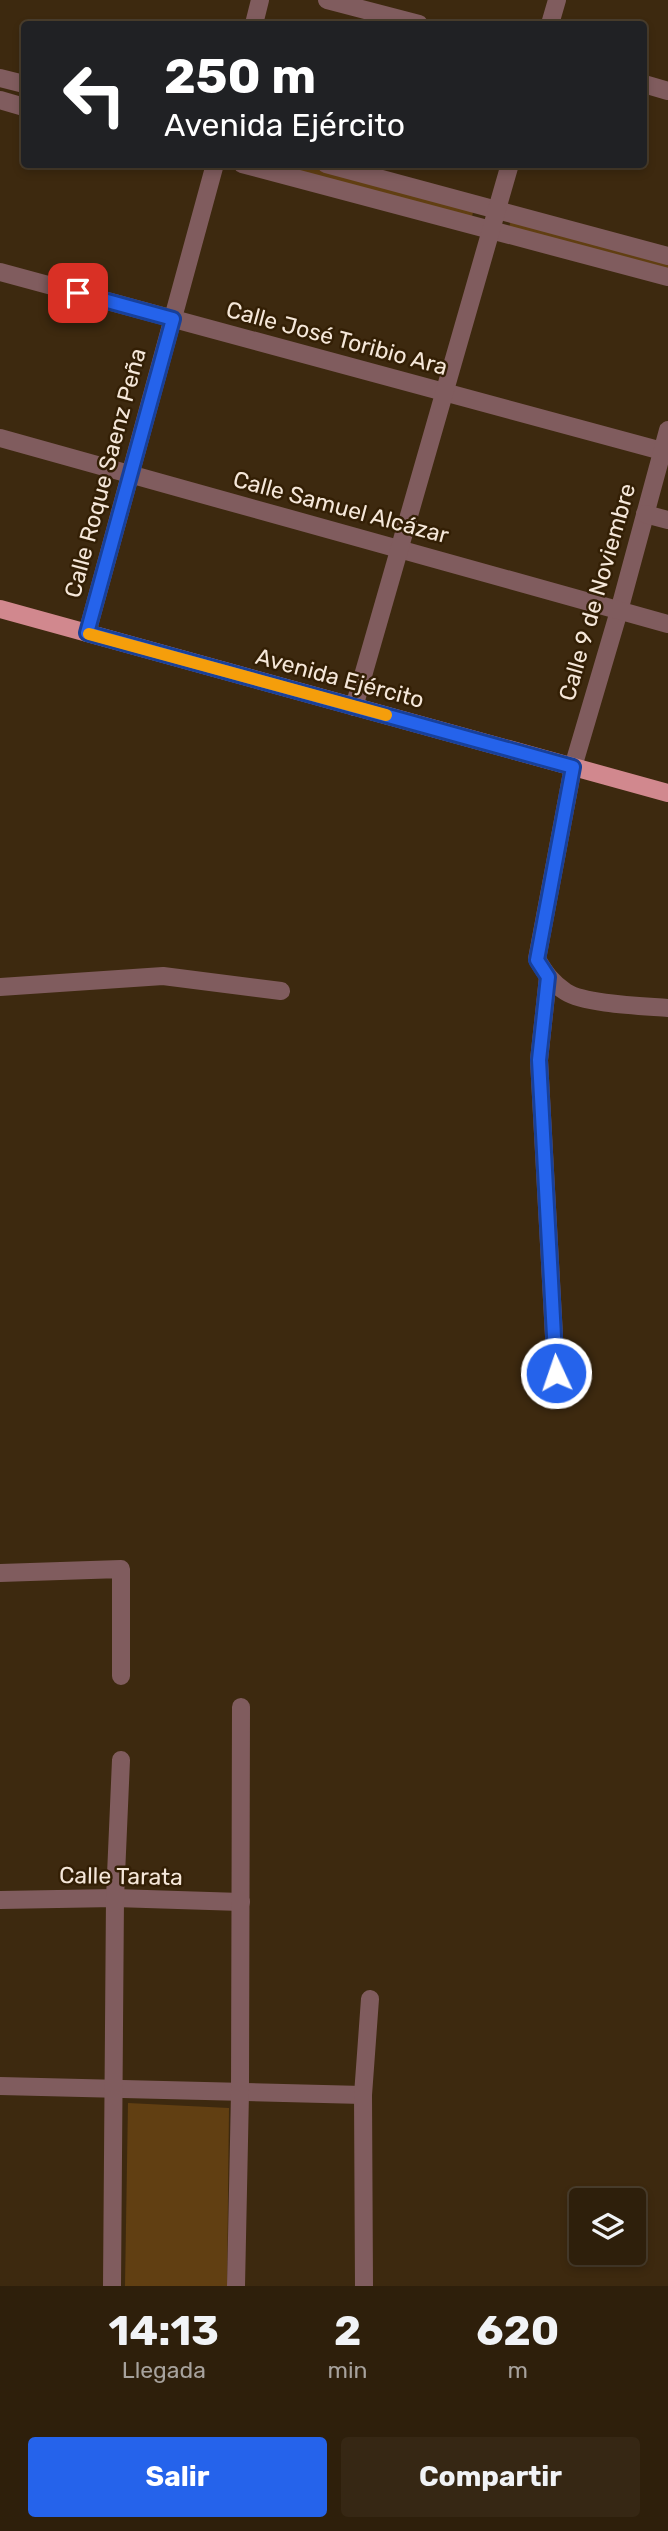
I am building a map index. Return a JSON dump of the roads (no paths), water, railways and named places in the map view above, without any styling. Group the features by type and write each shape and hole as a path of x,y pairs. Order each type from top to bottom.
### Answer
{"main road":[{"name":"Avenida Ejército","path":"0,609 668,793"}],"street":[{"path":"255,21 260,0"},
{"path":"327,0 408,21"},
{"path":"551,21 557,0"},
{"path":"0,78 21,83"},
{"path":"647,85 668,91"},
{"path":"0,100 21,106"},
{"name":"Calle Roque Saenz Peña","path":"87,633 214,168"},
{"path":"257,168 668,277"},
{"path":"341,168 668,256"},
{"path":"354,707 509,168"},
{"name":"Calle José Toribio Ara","path":"0,272 662,451"},
{"name":"Calle 9 de Noviembre","path":"548,977 537,960 573,767 668,430"},
{"name":"Calle Samuel Alcázar","path":"0,438 668,624"},
{"path":"645,514 668,520"},
{"path":"0,987 163,975 281,991"},
{"path":"548,977 568,994 592,1000 668,1007"},
{"path":"548,977 539,1060 556,1373"},
{"path":"0,1573 121,1569 121,1676"},
{"path":"236,2286 240,2093 241,1707"},
{"path":"112,2286 115,1898 121,1760"},
{"name":"Calle Tarata","path":"0,1900 115,1898 241,1902"},
{"path":"364,2286 363,2095 370,1999"},
{"path":"0,2085 363,2095"}]}
